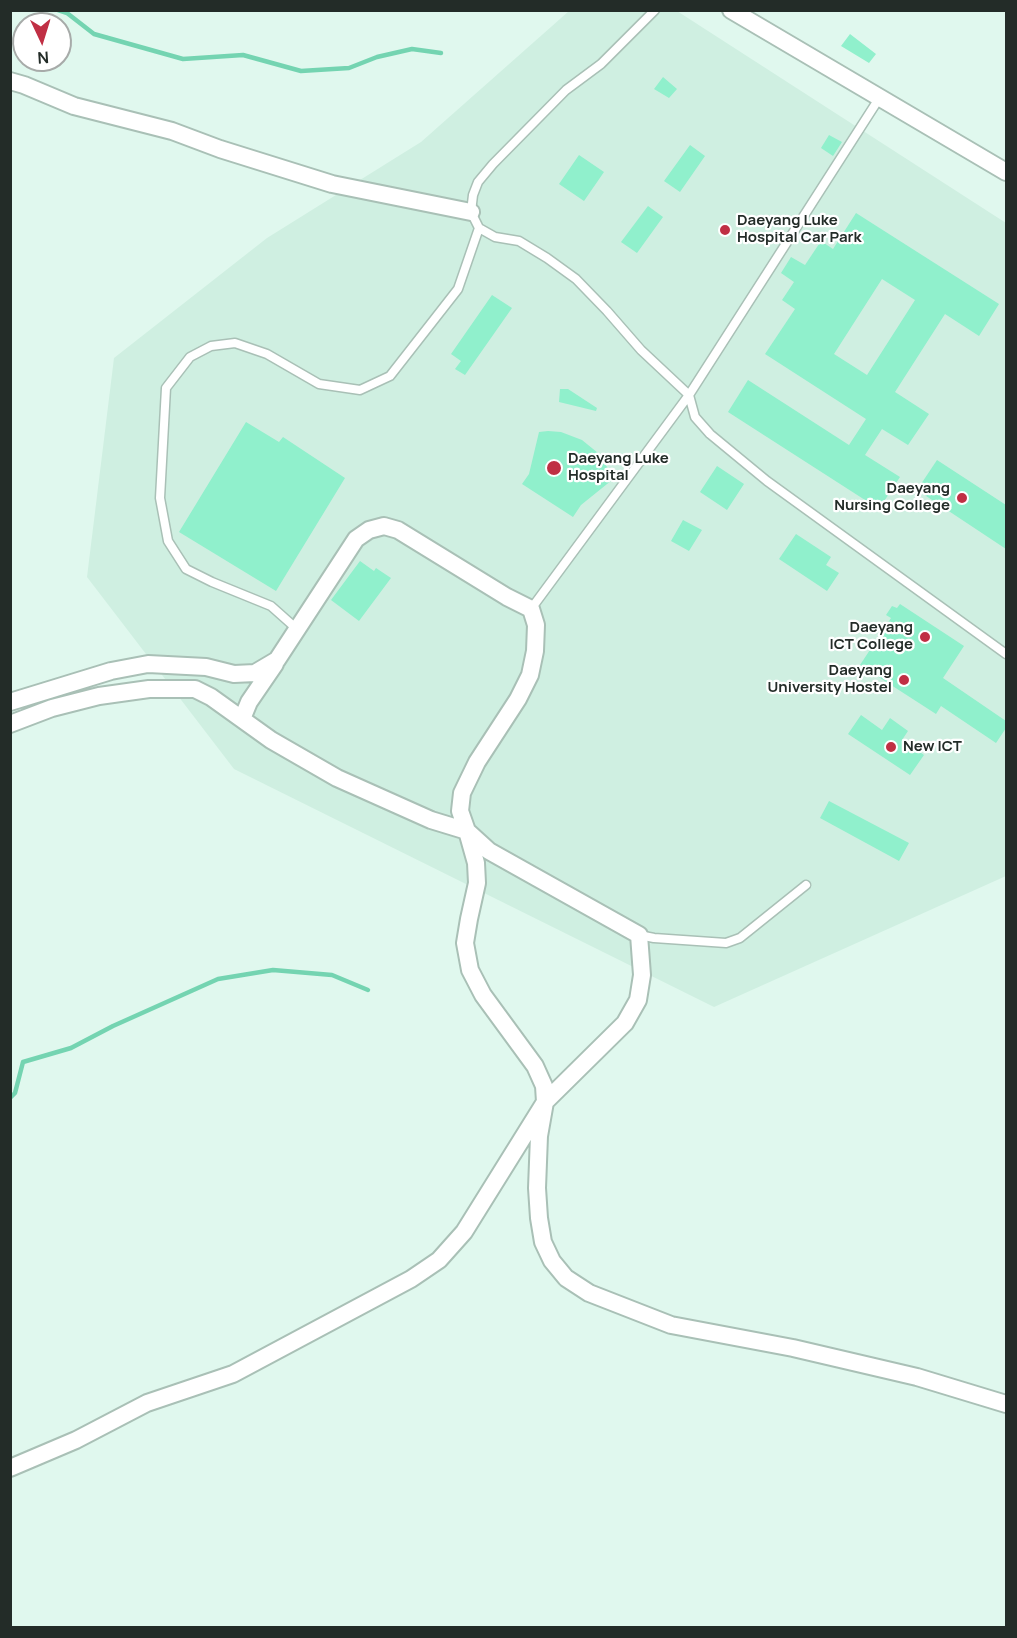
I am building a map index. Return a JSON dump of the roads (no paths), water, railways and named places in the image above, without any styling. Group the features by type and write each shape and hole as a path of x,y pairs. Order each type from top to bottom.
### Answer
{"street":[{"path":"731,10 1006,172"},
{"path":"10,81 74,106 172,131 220,149 332,184 471,212"},
{"path":"242,719 249,702 356,539 369,530 384,526 398,530 507,597 531,609 536,625 535,651 530,675 518,699 477,762 462,793 460,811 476,863 477,883 465,944 470,970 483,995 535,1066 544,1086 545,1102 539,1136 537,1188 543,1242 552,1261 566,1278 582,1288 622,1307 671,1324 793,1348 906,1375 1006,1404"},
{"path":"10,702 111,671 148,664 206,668 234,674 255,673 277,660"},
{"path":"195,690 234,674"},
{"path":"10,724 52,708 99,696 149,689 195,690 211,697 271,740 337,778 431,820 467,831 489,850 639,935 642,975 638,1000 626,1023 545,1102 464,1232 439,1260 411,1279 233,1374 147,1403 76,1440 10,1468"}],"lane":[{"path":"655,10 601,64 566,90 478,182 473,195 471,212 479,228 495,237 519,241 576,279 608,311 641,350 689,395 695,417 710,434 751,467 1006,654"},
{"path":"531,609 689,395 880,97"},
{"path":"298,630 271,606 212,582 186,568 168,541 160,498 166,388 190,357 211,346 235,342 267,354 319,384 360,390 390,376 458,289 479,228"},
{"path":"639,935 726,943 740,938 806,885"}],"waterway":[{"path":"58,10 67,13 94,34 183,59 243,55 301,71 349,68 377,57 412,49 441,53"},
{"path":"10,1098 15,1093 23,1062 71,1048 113,1026 218,979 273,970 332,975 368,990"}],"place":[{"name":"Daeyang Luke Hospital Car Park","path":"725,230"},
{"name":"Daeyang Luke Hospital","path":"554,468"},
{"name":"Daeyang Nursing College","path":"962,498"},
{"name":"Daeyang ICT College","path":"925,637"},
{"name":"Daeyang University Hostel","path":"904,680"},
{"name":"New ICT","path":"891,747"}]}
